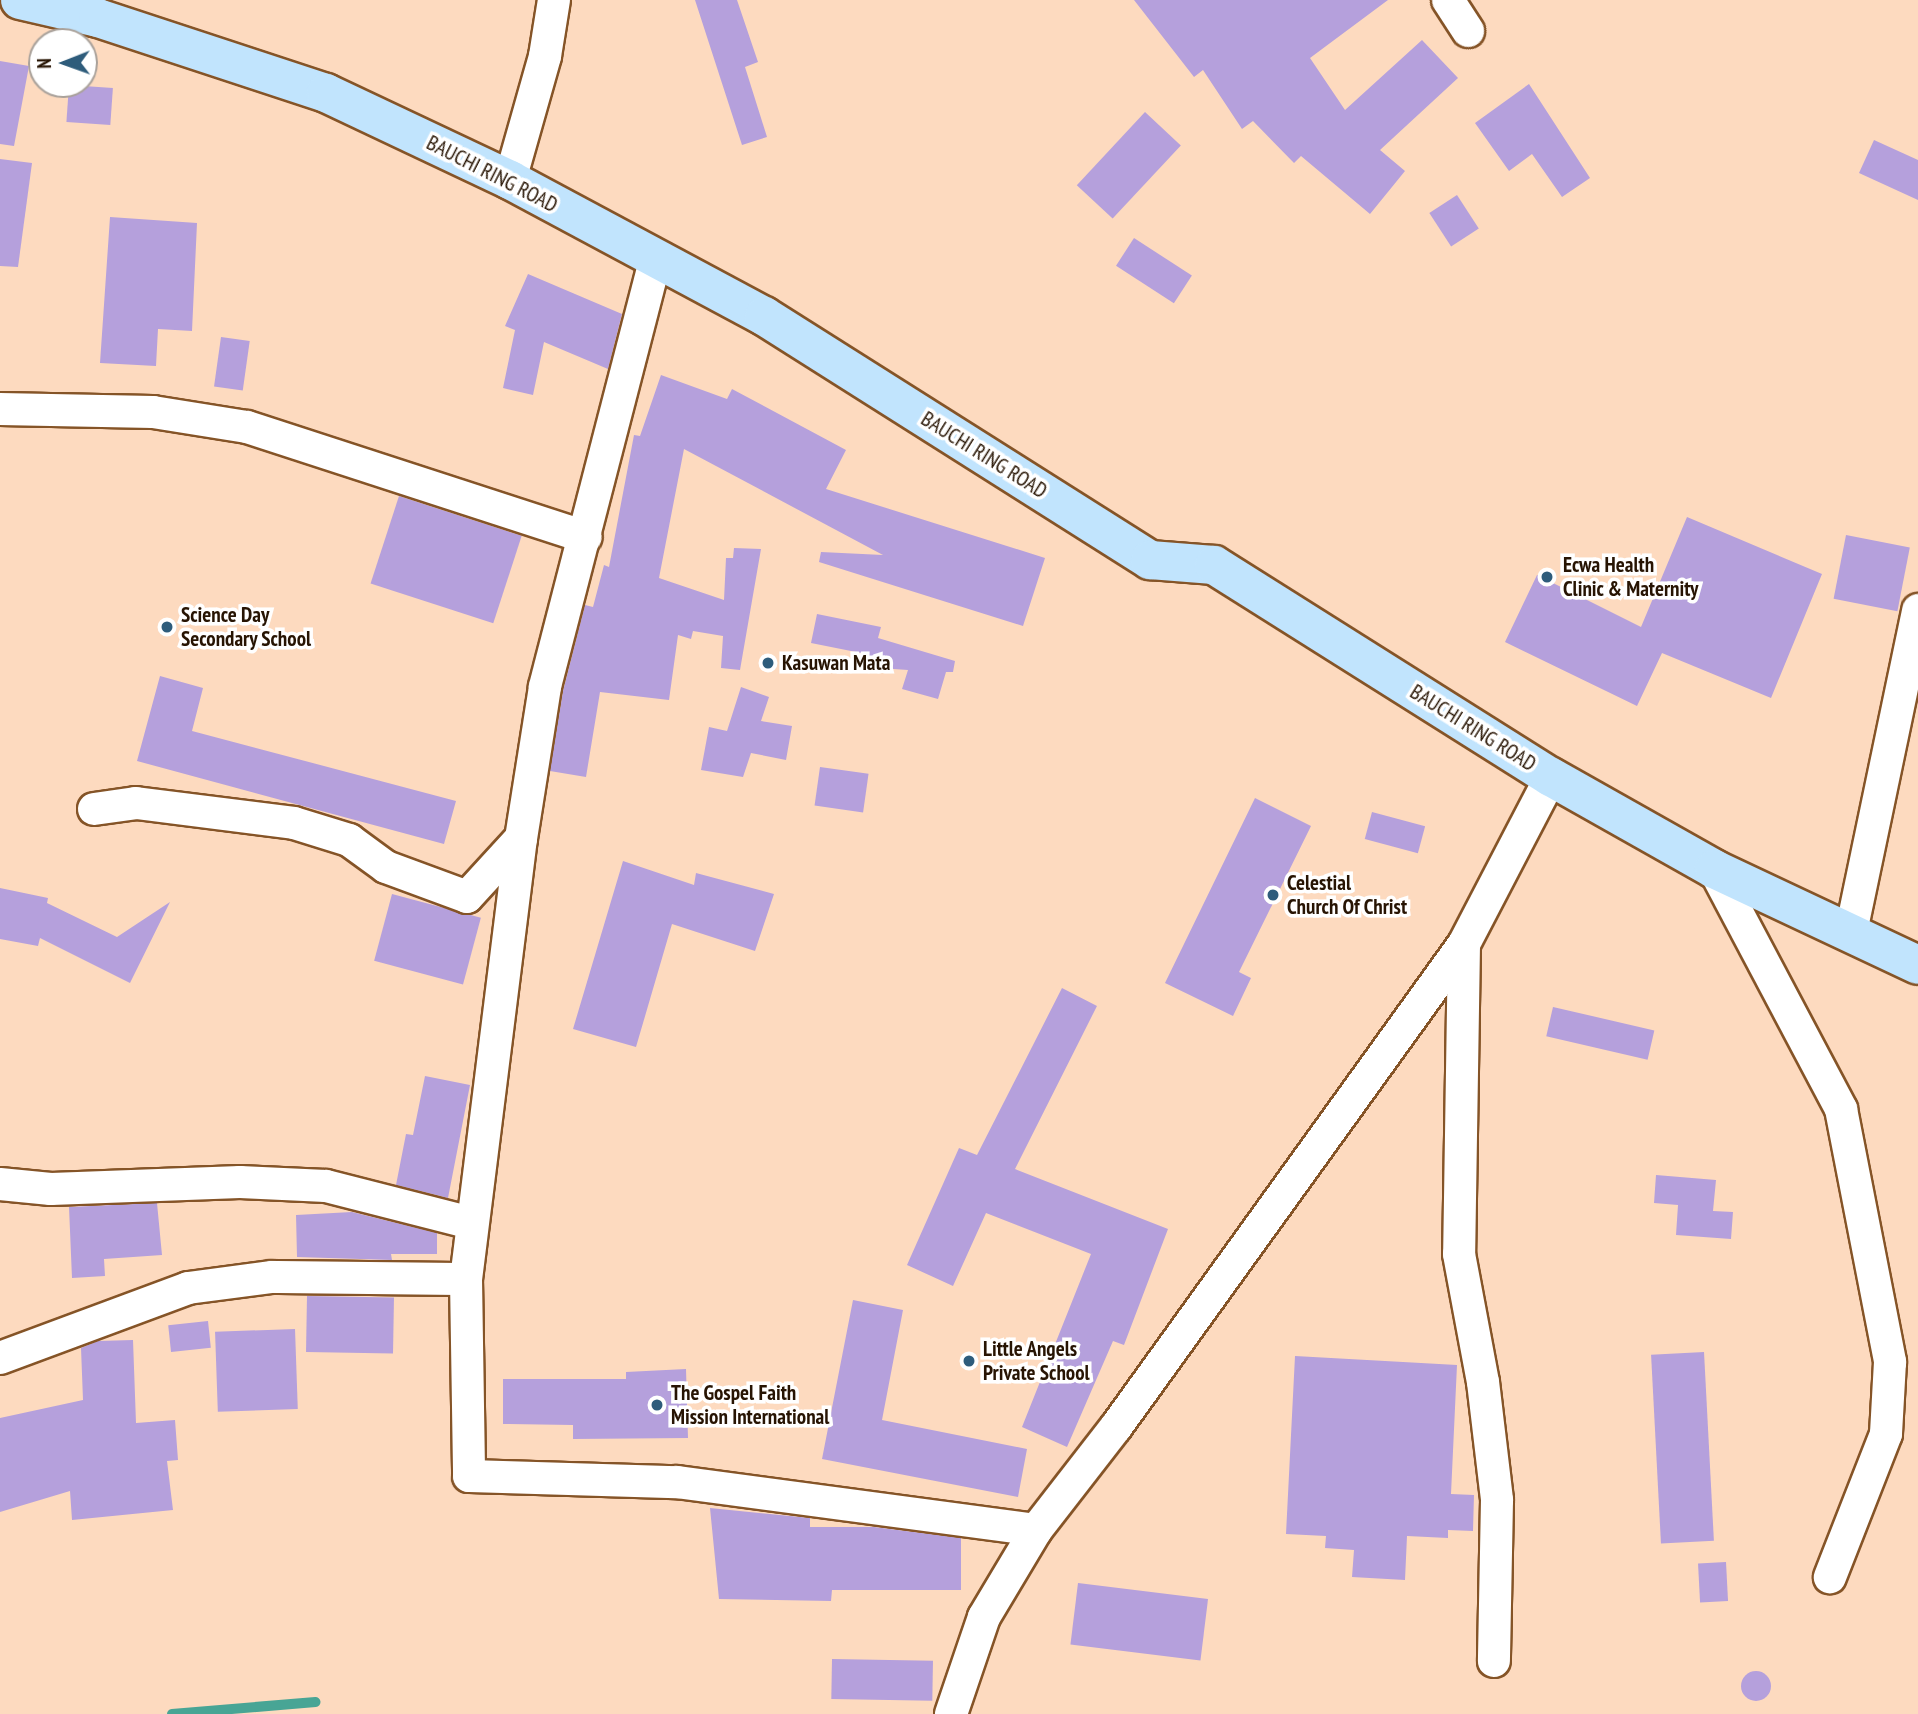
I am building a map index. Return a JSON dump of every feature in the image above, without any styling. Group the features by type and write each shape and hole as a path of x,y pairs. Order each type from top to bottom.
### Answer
{"main road":[{"name":"BAUCHI RING ROAD","path":"20,0 99,18 326,93 510,180 655,261 764,316 1150,560 1214,565 1551,777 1714,869 1918,965"}],"street":[{"path":"531,0 545,56"},
{"path":"510,180 545,56 554,0"},
{"path":"1448,0 1468,31"},
{"path":"655,261 586,537 545,687 521,838 466,1279 469,1476 677,1482 1036,1530"},
{"path":"0,409 153,412 247,427 586,537"},
{"path":"1851,932 1918,610"},
{"path":"951,1714 984,1617 1036,1530 1116,1427 1464,944 1551,777"},
{"path":"94,809 136,803 294,823 349,839 386,867 467,897 521,838"},
{"path":"1714,869 1841,1109 1890,1362 1886,1434 1830,1577"},
{"path":"1464,944 1459,1254 1483,1382 1497,1500 1494,1661"},
{"path":"0,1184 51,1189 240,1182 326,1186 471,1223"},
{"path":"0,1358 188,1288 272,1277 466,1279"}],"building":[{"path":"695,0 737,0 758,62 745,67 767,137 742,145"},
{"path":"1134,0 1388,0 1310,58 1345,110 1422,40 1458,78 1380,150 1405,171 1370,214 1301,156 1294,163 1253,121 1242,129 1203,70 1194,77"},
{"path":"0,61 28,66 14,146 0,144"},
{"path":"1529,84 1590,178 1562,197 1532,154 1509,171 1475,123"},
{"path":"98,87 113,88 110,125 66,122 68,98 98,98"},
{"path":"1145,112 1181,145 1113,219 1077,185"},
{"path":"1874,140 1918,160 1918,200 1859,173"},
{"path":"0,159 32,163 18,267 0,266"},
{"path":"1457,195 1479,229 1451,247 1429,213"},
{"path":"110,217 197,223 192,331 158,329 156,366 100,363"},
{"path":"1134,238 1192,276 1174,303 1116,266"},
{"path":"528,274 622,314 608,369 544,342 533,395 503,388 515,330 505,326"},
{"path":"221,337 250,341 243,391 214,387"},
{"path":"661,375 727,399 732,389 846,450 826,489 1045,558 1023,626 819,562 821,552 883,555 684,449 659,578 724,600 726,558 733,558 734,548 761,549 740,670 721,668 723,636 693,631 691,639 678,635 669,700 600,692 586,777 550,771 563,691 585,605 593,607 604,565 609,567 634,435 640,436"},
{"path":"399,496 522,536 493,623 371,583"},
{"path":"1687,517 1822,574 1771,698 1662,653 1637,706 1505,642 1537,575 1641,627"},
{"path":"1846,535 1910,547 1897,611 1834,599"},
{"path":"817,614 881,627 878,638 955,661 953,672 946,672 938,699 902,689 908,670 865,667 866,654 811,643"},
{"path":"160,676 203,688 192,731 456,801 444,844 137,761"},
{"path":"741,687 769,697 761,721 792,726 786,760 751,753 743,777 701,770 709,727 727,731"},
{"path":"820,767 869,774 863,812 815,806"},
{"path":"1255,798 1311,826 1239,972 1251,978 1233,1016 1165,983"},
{"path":"1372,812 1425,826 1418,853 1365,839"},
{"path":"623,861 694,885 696,873 774,894 755,951 672,924 636,1047 573,1029"},
{"path":"0,888 48,898 47,903 117,937 170,902 130,983 40,938 38,946 0,939"},
{"path":"392,894 481,918 463,984 374,961"},
{"path":"1062,988 1097,1006 1015,1169 1168,1229 1124,1345 1113,1341 1067,1447 1022,1427 1091,1254 986,1213 953,1286 907,1265 959,1148 977,1155"},
{"path":"1553,1007 1654,1030 1648,1060 1546,1036"},
{"path":"425,1076 470,1085 448,1198 396,1185 406,1134 413,1135"},
{"path":"1656,1175 1716,1180 1713,1211 1733,1212 1731,1239 1676,1235 1678,1205 1654,1203"},
{"path":"157,1203 162,1255 104,1259 105,1276 72,1278 69,1207"},
{"path":"352,1212 437,1233 437,1254 391,1254 392,1260 297,1257 296,1215"},
{"path":"307,1296 394,1298 393,1354 306,1352"},
{"path":"853,1300 903,1310 882,1420 1027,1449 1018,1497 822,1459"},
{"path":"208,1321 211,1348 171,1352 168,1325"},
{"path":"295,1329 298,1409 218,1412 215,1332"},
{"path":"133,1340 136,1423 175,1420 178,1460 167,1461 173,1510 72,1520 70,1491 0,1512 0,1418 83,1400 81,1348 98,1341"},
{"path":"1704,1352 1714,1541 1661,1544 1651,1355"},
{"path":"1295,1356 1457,1365 1451,1494 1474,1495 1473,1531 1448,1530 1448,1538 1407,1536 1405,1580 1352,1577 1354,1550 1325,1548 1326,1536 1286,1534"},
{"path":"686,1369 688,1438 573,1439 573,1425 503,1424 503,1379 626,1379 626,1372"},
{"path":"710,1508 810,1518 810,1527 874,1527 961,1538 961,1590 832,1590 831,1601 719,1599"},
{"path":"1726,1562 1728,1601 1700,1602 1698,1563"},
{"path":"1078,1583 1208,1599 1200,1661 1070,1645"},
{"path":"832,1659 933,1661 932,1701 831,1699"},
{"path":"1756,1671 1767,1675 1771,1686 1767,1697 1756,1701 1745,1697 1741,1686 1745,1675"}],"waterway":[{"path":"172,1714 315,1702"}],"place":[{"name":"Ecwa Health Clinic & Maternity","path":"1547,577"},
{"name":"Science Day Secondary School","path":"167,627"},
{"name":"Kasuwan Mata","path":"768,663"},
{"name":"Celestial Church Of Christ","path":"1273,895"},
{"name":"Little Angels Private School","path":"969,1361"},
{"name":"The Gospel Faith Mission International","path":"657,1405"}]}
